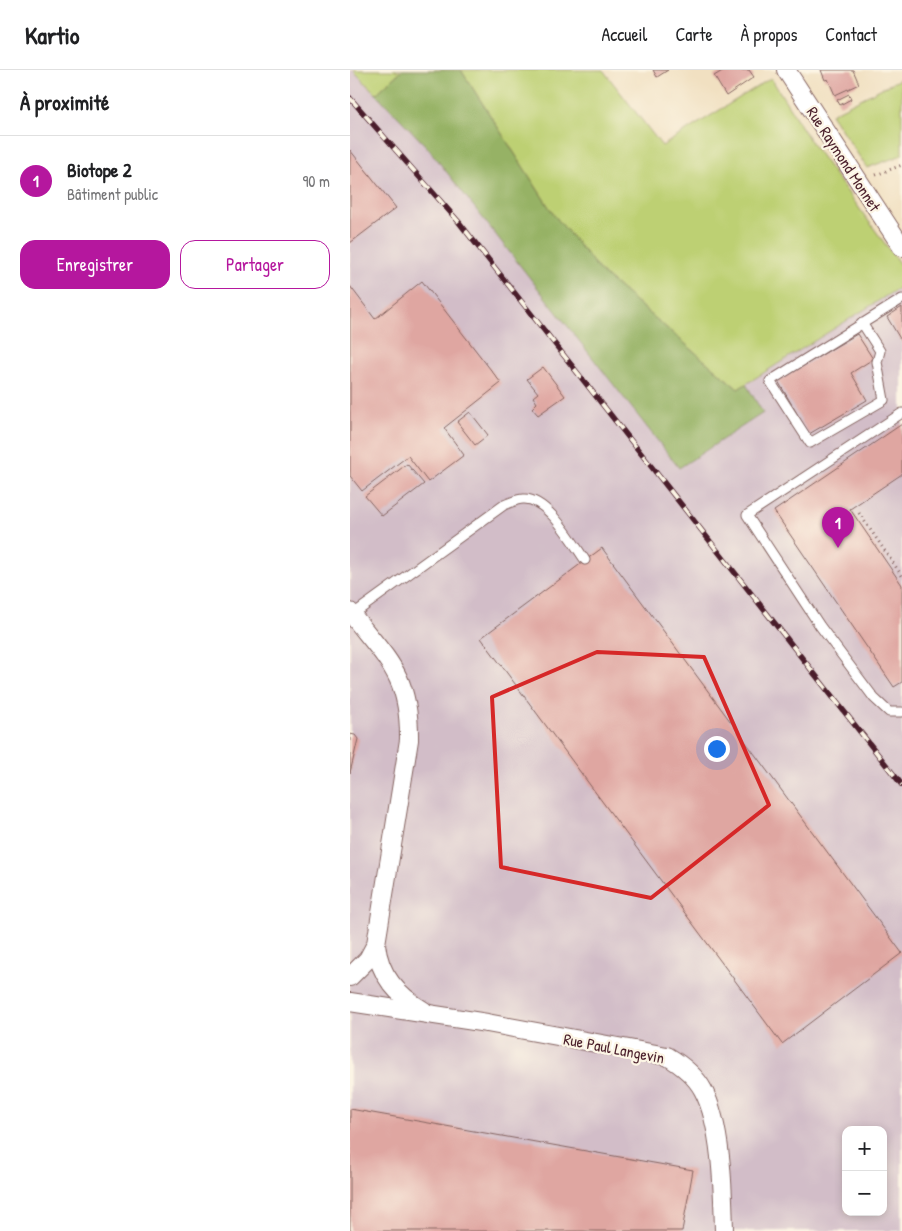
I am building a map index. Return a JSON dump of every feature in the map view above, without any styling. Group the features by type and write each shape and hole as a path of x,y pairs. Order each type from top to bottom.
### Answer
{"street":[{"name":"Rue Raymond Monnet","path":"786,70 902,247"},
{"name":"Rue Paul Langevin","path":"351,614 400,679 407,698 409,717 409,740 376,944 378,959 389,981 409,1003 431,1015"},
{"name":"Rue Paul Langevin","path":"350,977 368,959 376,944"},
{"name":"Rue Paul Langevin","path":"350,1002 667,1056 683,1066 704,1091 712,1112 722,1175 724,1231"}],"lane":[{"path":"862,324 880,351 877,362 884,400 810,443 770,381 902,299"},
{"path":"902,413 747,515 820,626 874,698 890,712 902,712"},
{"path":"351,614 504,505 524,498 541,504 554,517 585,560"}],"path":[{"path":"859,181 902,165"},
{"path":"859,513 902,576"}],"highlighted area":[{"path":"597,652 704,657 769,805 651,898 501,867 492,697"}],"shaded area":[{"path":"350,70 353,70 427,147 679,468 763,413 746,384 902,286 902,1231 350,1231"}],"green space":[{"path":"353,70 402,70 376,94"},
{"path":"402,70 461,70 554,215 601,272 738,389 746,384 763,413 679,468 427,147 376,94"},
{"path":"461,70 603,70 662,146 771,78 811,142 902,267 902,286 738,389 601,272 554,215"},
{"path":"902,78 902,155 867,168 831,114"}],"building":[{"path":"653,70 668,70 657,77"},
{"path":"724,70 749,70 754,77 726,96 714,76"},
{"path":"821,70 853,70 859,84 835,95 828,79 825,80"},
{"path":"849,94 851,99 840,105 837,100"},
{"path":"350,150 396,208 350,243"},
{"path":"422,281 501,383 444,428 464,455 428,482 408,456 362,491 350,476 350,286 375,319"},
{"path":"902,307 902,342 887,317"},
{"path":"857,334 873,359 851,373 867,400 809,434 778,381"},
{"path":"543,367 565,396 538,415 532,408 537,403 533,397 538,393 527,379"},
{"path":"470,412 488,435 475,445 457,422"},
{"path":"902,424 902,474 850,509 902,585 902,682 894,687 774,511"},
{"path":"407,464 424,484 382,516 365,496"},
{"path":"602,548 902,953 782,1044 481,638"},
{"path":"350,734 355,735 358,739 350,773"},
{"path":"350,1109 693,1170 682,1231 350,1231"}],"railway":[{"path":"350,98 458,221 902,785"}],"place":[{"name":"Biotope 2","path":"838,548"}]}
